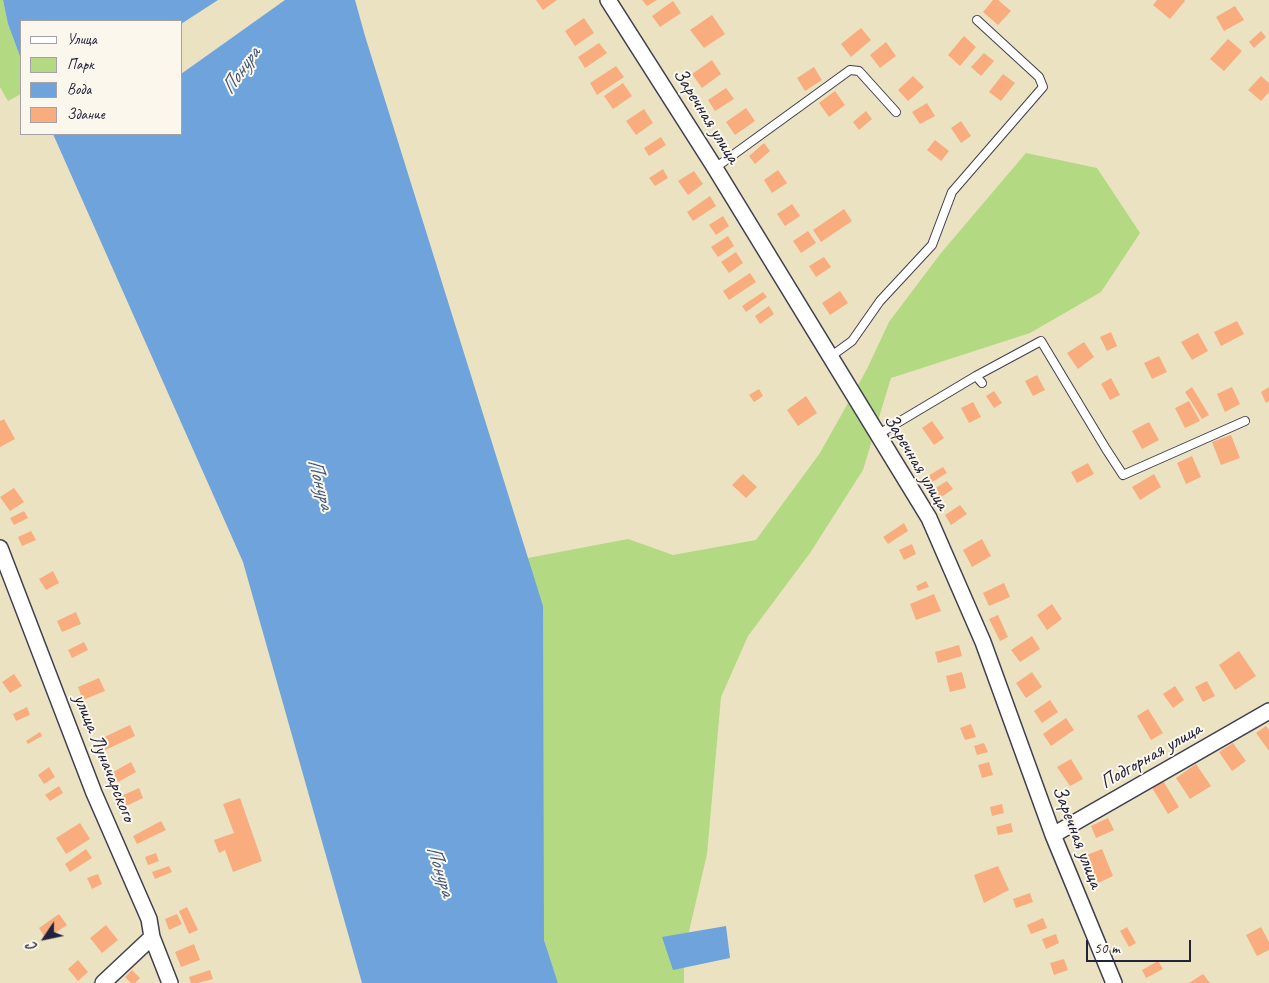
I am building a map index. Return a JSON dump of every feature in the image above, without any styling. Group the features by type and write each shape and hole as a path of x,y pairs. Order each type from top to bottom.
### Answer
{"street":[{"name":"Заречная улица","path":"608,0 715,168 932,527 983,642 1054,835 1114,983"},
{"name":"улица Луначарского","path":"0,548 94,793 149,919 152,937 170,983"},
{"name":"Подгорная улица","path":"1054,835 1269,711"},
{"path":"103,983 152,937"}],"lane":[{"path":"830,357 852,342 880,301 932,245 952,192 1043,88 1039,77 977,20"},
{"path":"715,168 850,70 859,71 896,112"},
{"path":"877,435 979,380 1041,341 1123,475 1245,421"}],"green space":[{"path":"0,0 3,0 8,24 20,56 20,95 8,101 0,87"},
{"path":"1026,153 1097,168 1140,233 1101,292 1030,333 891,378 863,470 810,553 748,636 721,697 707,854 684,953 684,983 558,983 544,940 528,558 628,539 673,555 756,540 820,453 867,369 889,322 941,253"}],"water":[{"path":"3,0 218,0 182,23 182,20 20,20 20,56 8,24"},
{"name":"Понура","path":"285,0 355,0 543,606 544,940 558,983 362,983 243,562 53,135 182,135 182,73"},
{"path":"726,926 730,958 673,970 662,937"}],"building":[{"path":"536,0 557,0 543,10"},
{"path":"642,0 657,0 647,6"},
{"path":"993,0 998,0 1011,11 998,25 983,12"},
{"path":"1157,0 1185,1 1170,19 1153,5"},
{"path":"673,1 681,13 660,27 652,16"},
{"path":"1235,6 1244,20 1224,31 1216,17"},
{"path":"712,15 725,34 704,48 690,30"},
{"path":"584,18 594,33 575,46 565,31"},
{"path":"861,28 871,40 851,57 841,44"},
{"path":"1261,31 1266,37 1254,48 1249,42"},
{"path":"964,36 976,47 960,66 948,55"},
{"path":"1228,39 1242,51 1224,71 1210,59"},
{"path":"886,42 896,56 880,68 870,55"},
{"path":"599,43 607,53 585,68 578,57"},
{"path":"984,53 994,61 981,76 971,67"},
{"path":"712,60 721,74 702,88 692,74"},
{"path":"616,66 624,77 597,95 590,83"},
{"path":"814,67 822,80 805,91 797,78"},
{"path":"1003,74 1015,83 1001,101 989,92"},
{"path":"913,76 924,87 908,101 898,90"},
{"path":"1261,76 1269,83 1269,92 1261,101 1248,90"},
{"path":"623,83 632,96 613,109 604,96"},
{"path":"726,88 734,99 715,111 708,100"},
{"path":"835,91 845,105 829,117 819,103"},
{"path":"927,103 935,116 920,124 912,112"},
{"path":"746,108 755,121 735,135 726,122"},
{"path":"644,109 653,123 636,135 626,121"},
{"path":"866,111 872,119 859,130 853,122"},
{"path":"961,121 971,136 961,143 951,128"},
{"path":"661,137 666,145 649,156 644,148"},
{"path":"935,140 949,151 941,161 927,150"},
{"path":"764,143 770,151 755,164 749,156"},
{"path":"663,169 668,178 655,186 649,178"},
{"path":"778,170 787,183 772,193 764,180"},
{"path":"694,171 703,184 688,195 678,181"},
{"path":"710,196 716,206 693,221 687,212"},
{"path":"792,204 800,216 785,226 777,214"},
{"path":"844,209 852,221 821,242 813,230"},
{"path":"723,216 729,226 716,235 709,225"},
{"path":"808,231 816,243 801,253 793,241"},
{"path":"728,236 734,246 718,257 711,247"},
{"path":"736,252 743,263 729,273 721,262"},
{"path":"824,257 831,267 816,277 809,266"},
{"path":"750,273 756,282 729,300 723,291"},
{"path":"840,291 848,303 830,315 822,303"},
{"path":"763,292 767,297 746,312 742,306"},
{"path":"769,306 774,314 760,324 755,316"},
{"path":"1237,321 1244,334 1221,346 1214,332"},
{"path":"1111,332 1117,346 1107,351 1100,337"},
{"path":"1198,333 1208,351 1192,360 1181,342"},
{"path":"1084,342 1094,357 1078,369 1067,353"},
{"path":"1159,356 1167,372 1152,379 1144,363"},
{"path":"1037,375 1045,390 1033,396 1025,381"},
{"path":"1111,378 1120,395 1110,400 1101,384"},
{"path":"1192,387 1209,415 1202,419 1185,392"},
{"path":"1232,387 1240,404 1225,412 1217,394"},
{"path":"1269,387 1269,401 1266,403 1261,392"},
{"path":"759,389 763,396 754,402 749,395"},
{"path":"994,391 1002,403 994,408 986,396"},
{"path":"806,396 817,413 798,426 787,410"},
{"path":"1189,401 1200,421 1185,428 1175,408"},
{"path":"973,402 981,417 969,423 961,408"},
{"path":"4,419 15,439 0,447 0,421"},
{"path":"932,421 944,438 934,445 922,428"},
{"path":"1149,422 1159,440 1142,449 1132,431"},
{"path":"1231,435 1240,458 1221,465 1212,442"},
{"path":"1192,456 1201,477 1186,484 1177,463"},
{"path":"1088,463 1094,474 1077,483 1071,472"},
{"path":"943,467 947,473 932,482 928,476"},
{"path":"743,474 757,487 746,498 732,485"},
{"path":"1154,474 1161,487 1140,500 1132,487"},
{"path":"947,481 953,489 940,498 934,489"},
{"path":"14,488 24,502 10,511 0,497"},
{"path":"960,505 967,514 951,525 945,515"},
{"path":"24,511 28,518 14,525 10,518"},
{"path":"904,523 908,531 888,544 883,537"},
{"path":"31,531 36,540 22,546 18,537"},
{"path":"982,539 991,556 972,567 963,550"},
{"path":"912,544 916,554 904,560 899,550"},
{"path":"53,571 59,583 46,590 39,579"},
{"path":"926,581 929,587 918,591 916,586"},
{"path":"1004,583 1010,597 989,606 983,593"},
{"path":"934,594 941,611 916,620 910,604"},
{"path":"1052,604 1062,619 1047,630 1037,615"},
{"path":"76,612 81,624 62,632 57,621"},
{"path":"998,615 1008,637 1000,641 989,619"},
{"path":"1032,636 1040,649 1020,662 1011,650"},
{"path":"84,642 88,650 72,658 68,650"},
{"path":"959,645 962,656 938,663 935,652"},
{"path":"1239,651 1256,676 1235,690 1219,665"},
{"path":"962,672 966,688 950,692 946,676"},
{"path":"1032,672 1042,687 1026,698 1016,683"},
{"path":"14,674 22,686 10,693 2,682"},
{"path":"99,678 105,691 83,700 78,687"},
{"path":"1207,681 1215,696 1203,702 1195,687"},
{"path":"1175,686 1184,700 1173,708 1163,694"},
{"path":"1050,700 1058,712 1042,723 1034,711"},
{"path":"27,707 30,715 16,721 13,714"},
{"path":"1148,709 1163,733 1151,740 1137,716"},
{"path":"1066,718 1074,730 1051,746 1043,734"},
{"path":"971,724 976,737 965,740 960,728"},
{"path":"130,725 135,736 101,752 96,741"},
{"path":"1266,726 1269,730 1269,751 1256,733"},
{"path":"40,732 42,736 28,744 26,741"},
{"path":"984,743 988,752 977,755 974,746"},
{"path":"1233,743 1246,761 1232,771 1219,752"},
{"path":"1071,759 1083,779 1070,786 1057,767"},
{"path":"131,762 136,772 118,782 113,772"},
{"path":"989,762 993,775 982,778 978,765"},
{"path":"1196,764 1211,786 1190,799 1176,778"},
{"path":"49,767 55,777 44,784 38,775"},
{"path":"1162,779 1179,807 1168,814 1151,786"},
{"path":"59,786 63,793 50,801 45,795"},
{"path":"139,788 143,798 124,807 119,797"},
{"path":"240,798 262,861 233,872 225,850 219,853 214,840 234,833 223,804"},
{"path":"1002,804 1004,813 992,816 990,807"},
{"path":"1108,818 1114,830 1096,838 1091,826"},
{"path":"161,821 166,830 137,844 133,836"},
{"path":"80,823 90,839 66,854 56,838"},
{"path":"1011,823 1013,832 998,835 996,827"},
{"path":"86,849 92,858 70,872 65,864"},
{"path":"1102,849 1113,876 1098,883 1087,855"},
{"path":"156,853 159,861 148,865 145,857"},
{"path":"169,866 172,872 155,879 152,872"},
{"path":"998,866 1009,890 984,903 974,875"},
{"path":"98,874 102,884 92,889 87,878"},
{"path":"1030,893 1033,902 1016,908 1013,899"},
{"path":"187,907 198,930 189,934 179,911"},
{"path":"59,914 67,925 46,939 39,928"},
{"path":"177,914 182,924 169,930 165,919"},
{"path":"1043,918 1047,928 1031,934 1027,925"},
{"path":"106,925 118,940 102,953 90,938"},
{"path":"1127,927 1136,943 1129,947 1120,931"},
{"path":"1261,927 1269,942 1269,950 1257,956 1246,935"},
{"path":"1056,934 1059,943 1046,949 1042,939"},
{"path":"194,944 200,960 181,967 175,952"},
{"path":"1064,959 1068,970 1054,975 1050,963"},
{"path":"78,960 88,972 78,981 68,969"},
{"path":"1158,961 1163,969 1146,978 1142,970"},
{"path":"132,970 140,978 135,983 131,983 125,977"},
{"path":"210,970 213,979 191,983 189,977"},
{"path":"1203,974 1210,983 1189,983"}]}
